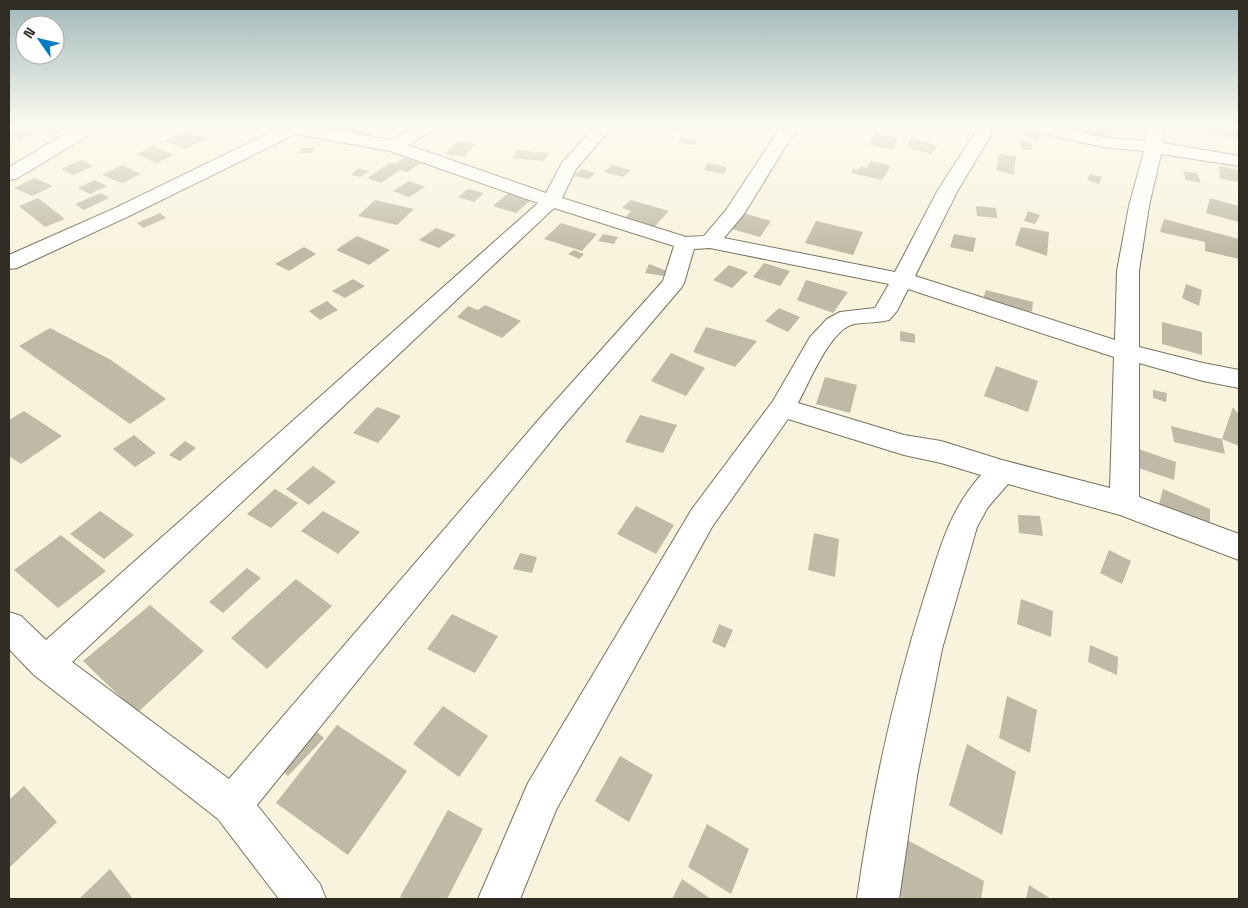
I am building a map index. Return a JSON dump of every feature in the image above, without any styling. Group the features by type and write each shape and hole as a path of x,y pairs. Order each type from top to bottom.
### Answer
{"street":[{"path":"9,175 22,167"},
{"path":"13,258 120,213 212,167"},
{"path":"455,167 550,201 698,243 903,280 1128,352 1203,372 1239,379"},
{"path":"46,663 550,201 568,167"},
{"path":"232,805 550,424 673,283 698,243 734,214 764,167"},
{"path":"499,899 542,797 702,518 782,408 818,343 835,324 848,317 881,315 886,311 948,190 962,167"},
{"path":"1124,504 1128,271 1148,167"},
{"path":"782,408 904,446 941,452 1002,471 1124,504 1239,546"},
{"path":"878,899 898,776 925,649 963,524 978,499 1002,471"},
{"path":"9,627 46,663 232,805 305,899"}],"building":[{"path":"65,167 90,167 73,175 61,169"},
{"path":"117,167 127,167 141,174 122,183 102,175"},
{"path":"383,167 414,167 407,172 400,170 381,183 367,178"},
{"path":"610,167 631,170 623,177 604,172"},
{"path":"705,167 727,167 724,174 704,170"},
{"path":"890,167 882,180 851,173 853,169"},
{"path":"996,167 1015,167 1014,175 996,170"},
{"path":"1219,167 1239,170 1239,182 1220,179"},
{"path":"359,168 369,171 360,177 351,175"},
{"path":"581,169 595,173 589,179 574,176"},
{"path":"1183,171 1197,173 1201,183 1186,180"},
{"path":"1090,174 1102,177 1099,184 1087,180"},
{"path":"35,178 53,186 32,196 14,188"},
{"path":"95,180 107,186 90,194 78,188"},
{"path":"409,181 425,187 409,197 393,191"},
{"path":"468,189 484,193 474,202 458,197"},
{"path":"101,193 109,198 84,210 75,204"},
{"path":"508,193 531,200 516,213 493,206"},
{"path":"38,198 65,219 45,227 19,206"},
{"path":"1210,198 1239,206 1239,222 1206,213"},
{"path":"375,200 414,209 397,225 358,216"},
{"path":"631,200 669,211 654,227 625,218 631,211 622,208"},
{"path":"976,206 996,208 997,218 977,216"},
{"path":"736,211 771,221 760,237 725,227"},
{"path":"1028,211 1040,215 1035,224 1024,221"},
{"path":"160,213 166,218 143,228 137,223"},
{"path":"1164,219 1239,239 1239,259 1205,251 1205,242 1160,232"},
{"path":"816,221 863,232 853,255 805,243"},
{"path":"561,223 597,234 582,251 544,239"},
{"path":"1021,227 1049,232 1047,256 1015,245"},
{"path":"436,228 456,235 439,248 419,240"},
{"path":"603,234 618,237 614,244 598,241"},
{"path":"954,234 976,238 973,252 950,247"},
{"path":"357,236 390,250 369,265 336,250"},
{"path":"304,247 316,254 289,271 275,264"},
{"path":"574,250 584,254 579,259 568,254"},
{"path":"764,263 790,271 780,286 753,277"},
{"path":"649,264 667,271 663,276 645,273"},
{"path":"729,265 748,272 732,288 713,280"},
{"path":"353,279 365,286 345,298 332,291"},
{"path":"806,280 848,292 833,313 797,300"},
{"path":"1186,284 1202,290 1199,306 1182,298"},
{"path":"986,290 1033,302 1032,312 983,299"},
{"path":"327,301 338,310 320,320 309,311"},
{"path":"485,305 521,321 502,338 457,317 468,306 478,310"},
{"path":"779,308 800,317 788,332 765,321"},
{"path":"1162,322 1202,332 1202,355 1162,344"},
{"path":"706,327 757,341 735,367 693,352"},
{"path":"50,328 111,360 166,399 130,424 19,346"},
{"path":"900,331 915,334 915,343 900,341"},
{"path":"671,353 705,368 686,396 651,381"},
{"path":"996,366 1038,381 1028,412 984,396"},
{"path":"825,377 857,385 850,413 816,404"},
{"path":"1153,390 1167,393 1166,402 1153,398"},
{"path":"377,407 401,416 378,443 353,433"},
{"path":"1233,407 1239,415 1239,446 1222,439"},
{"path":"24,411 62,436 21,464 9,456 9,420"},
{"path":"640,415 677,425 663,453 625,442"},
{"path":"1171,426 1222,439 1225,454 1174,442"},
{"path":"134,435 156,453 135,467 113,449"},
{"path":"185,441 196,448 180,461 169,455"},
{"path":"1136,448 1176,462 1174,480 1133,466"},
{"path":"313,466 336,482 309,505 286,489"},
{"path":"275,489 298,503 271,528 247,514"},
{"path":"1163,489 1210,509 1210,536 1158,508"},
{"path":"636,506 674,525 656,554 617,534"},
{"path":"100,511 134,535 104,559 70,534"},
{"path":"323,511 360,532 338,554 301,531"},
{"path":"1018,515 1040,516 1043,536 1019,533"},
{"path":"814,533 839,539 835,577 808,570"},
{"path":"61,535 106,571 58,608 14,570"},
{"path":"1109,550 1131,561 1122,584 1100,573"},
{"path":"520,553 537,557 532,573 513,569"},
{"path":"247,568 261,578 223,613 209,602"},
{"path":"296,579 332,606 267,669 231,638"},
{"path":"1021,599 1053,611 1051,637 1017,624"},
{"path":"150,605 204,651 137,713 83,661"},
{"path":"452,614 498,636 475,673 427,649"},
{"path":"719,624 733,630 725,648 712,642"},
{"path":"1090,645 1118,657 1117,675 1088,662"},
{"path":"1007,696 1037,710 1030,753 999,738"},
{"path":"443,706 488,736 459,777 413,744"},
{"path":"309,725 324,738 288,776 274,762"},
{"path":"337,725 407,771 348,855 276,803"},
{"path":"967,744 1016,772 1002,835 949,805"},
{"path":"620,756 653,775 629,822 595,801"},
{"path":"24,786 57,822 9,868 9,800"},
{"path":"448,810 483,829 447,899 405,899 400,897"},
{"path":"707,824 749,849 731,894 688,867"},
{"path":"896,834 984,881 981,899 904,899 883,888"},
{"path":"110,869 133,899 79,899"},
{"path":"682,879 711,899 672,899"},
{"path":"1029,885 1051,899 1026,899"}]}
